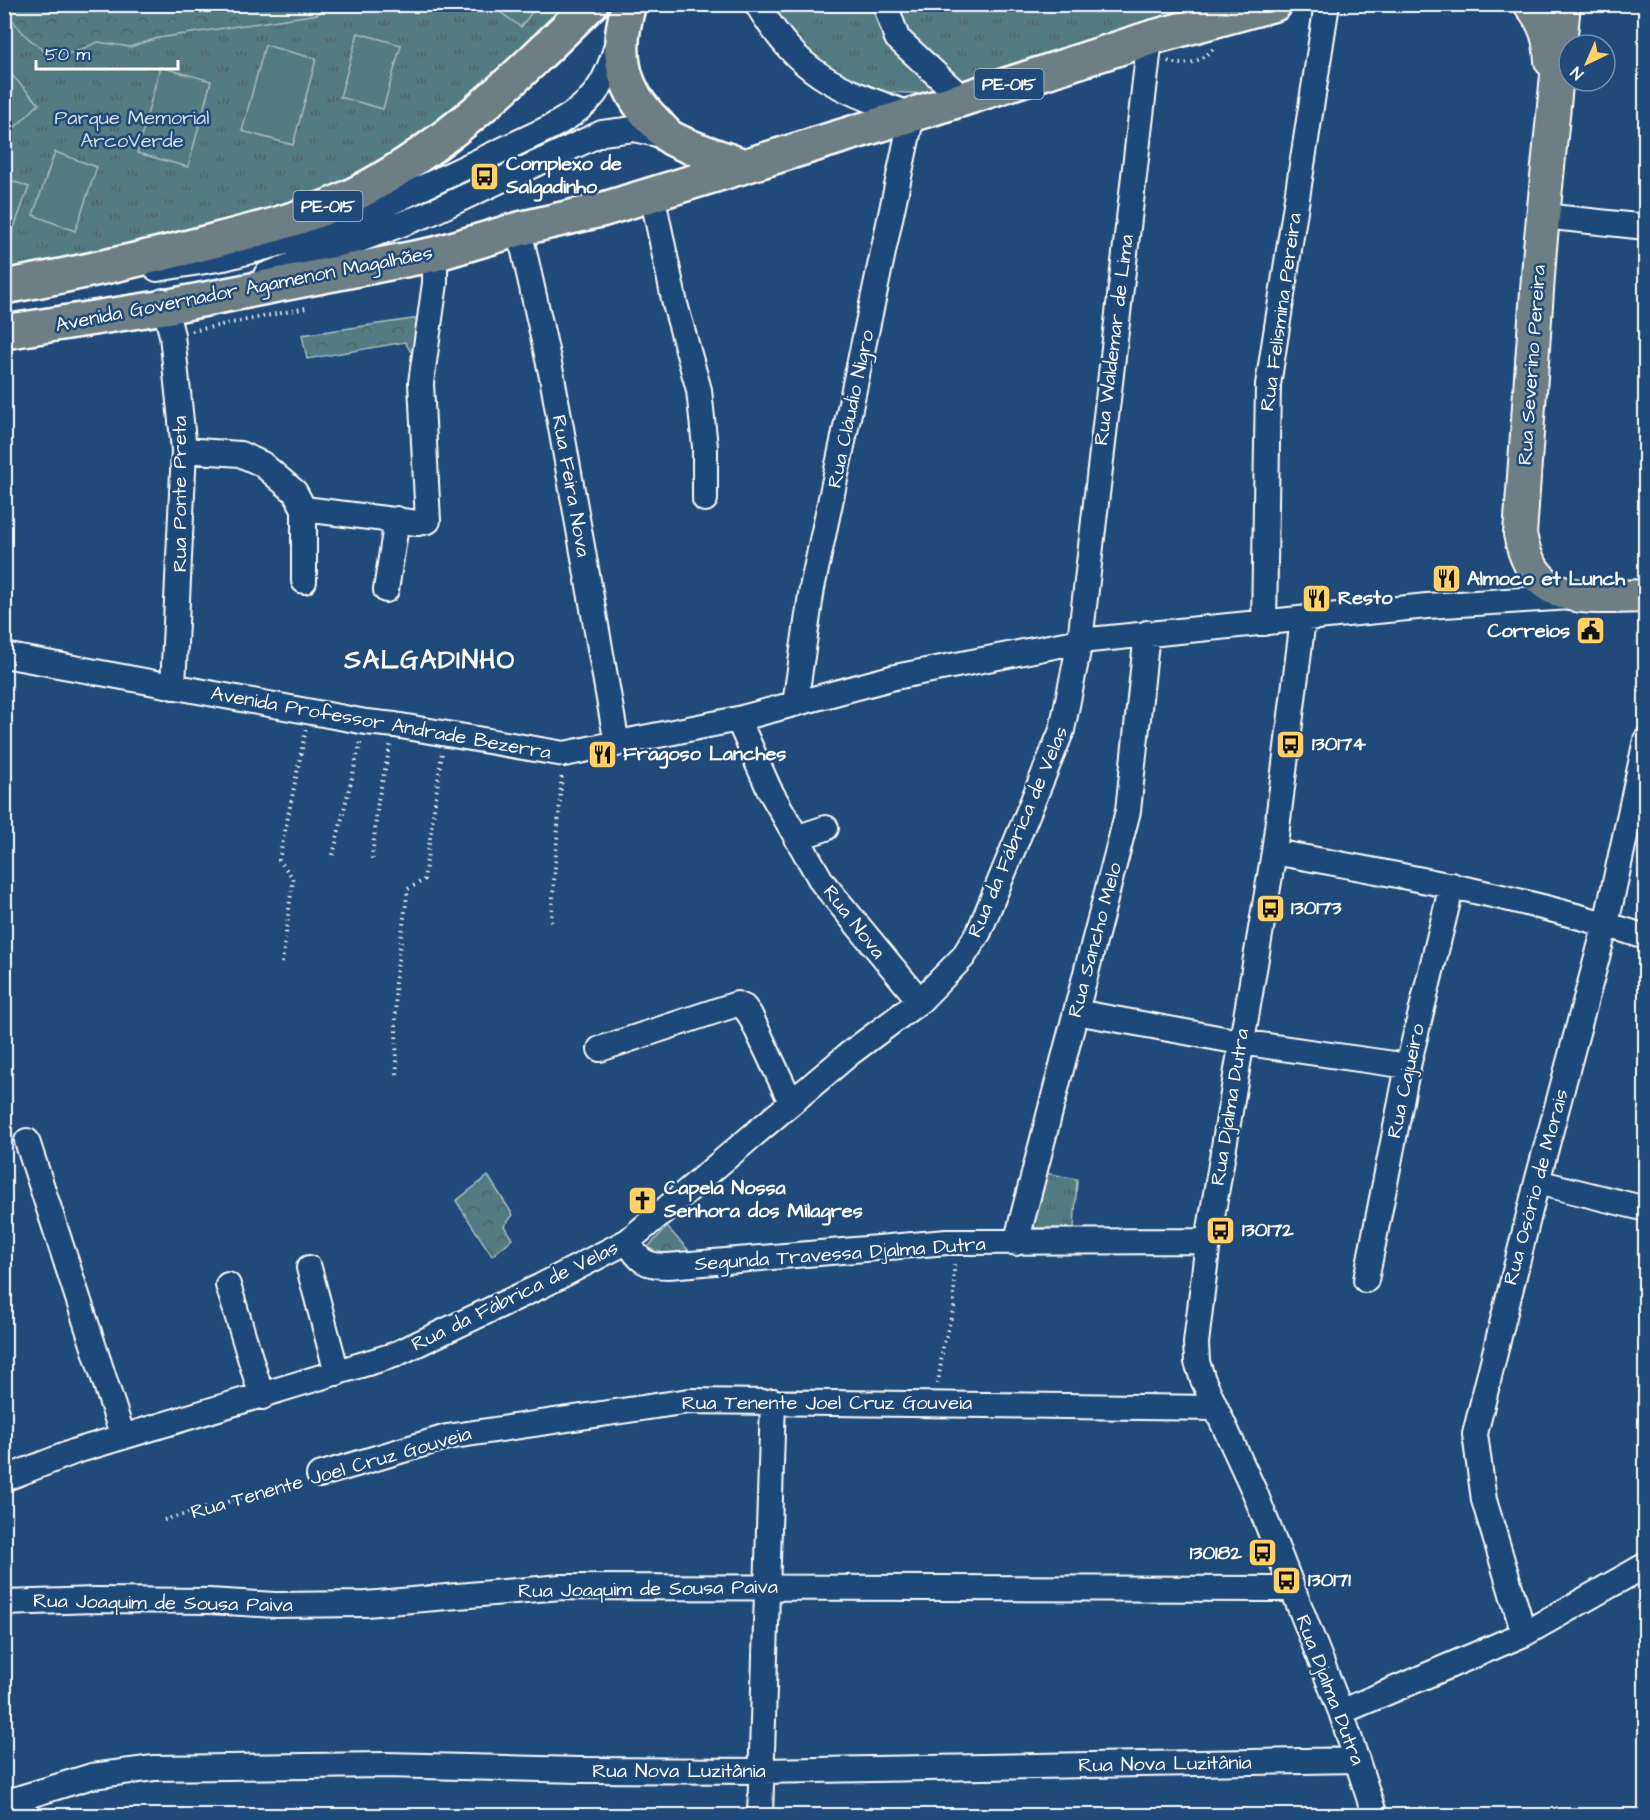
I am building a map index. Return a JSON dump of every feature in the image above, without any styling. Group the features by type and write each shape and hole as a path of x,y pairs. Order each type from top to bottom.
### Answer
{"highway":[{"name":"PE-015","path":"4,286 112,267 280,224 344,200 422,153 482,108 591,4"},
{"name":"Avenida Governador Agamenon Magalhães","path":"4,332 435,254 652,194 912,115 1150,38 1275,4"},
{"path":"625,17 621,64 625,80 646,114 671,137 744,166"}],"main road":[{"name":"Rua Severino Pereira","path":"1530,4 1544,25 1550,41 1553,110"},
{"name":"Rua Severino Pereira","path":"1564,4 1543,216 1520,534 1523,551 1532,568 1554,589 1571,597"},
{"name":"Avenida Professor Andrade Bezerra","path":"1571,597 1646,596"}],"street":[{"path":"758,4 777,38 818,76 834,86 912,115"},
{"path":"885,4 897,38 963,99"},
{"name":"Rua Felismina Pereira","path":"1264,623 1268,385 1327,4"},
{"path":"4,295 224,258 332,230 382,209 578,112 606,80 625,17"},
{"name":"Rua Waldemar de Lima","path":"1080,641 1150,38"},
{"name":"Rua Cláudio Nigro","path":"795,704 812,588 912,115"},
{"path":"4,324 164,304 237,285 428,214 602,133 634,129 671,137"},
{"path":"652,194 675,304 699,390 705,447 705,499"},
{"path":"1543,216 1646,227"},
{"name":"Rua Feira Nova","path":"519,229 552,377 616,744"},
{"path":"304,509 426,522 430,518 421,383 435,283 435,254"},
{"name":"Rua Ponte Preta","path":"164,304 174,344 184,450 173,687"},
{"path":"184,450 240,453 277,475 295,492 304,509 304,581"},
{"path":"386,590 397,519"},
{"name":"Avenida Professor Andrade Bezerra","path":"4,655 366,722 395,724 445,735 564,754 738,719 895,677 1080,641 1426,606 1571,597"},
{"name":"Rua Djalma Dutra","path":"1303,620 1274,852 1208,1241 1196,1343 1197,1362 1203,1380 1255,1493 1341,1712 1375,1815"},
{"name":"Rua Sancho Melo","path":"1016,1243 1128,811 1147,633"},
{"name":"Rua da Fábrica de Velas","path":"4,1479 76,1451 394,1355 628,1242 791,1102 920,1001 963,957 979,932 1062,730 1080,641"},
{"name":"Rua Nova","path":"738,719 769,789 822,882 920,1001"},
{"name":"Rua Osório de Morais","path":"1524,1634 1484,1500 1477,1465 1475,1434 1537,1182 1640,787 1646,740"},
{"path":"796,838 826,828"},
{"path":"1274,852 1452,885 1606,924 1646,937"},
{"name":"Rua Cajueiro","path":"1366,1280 1408,1066 1452,885"},
{"path":"600,1049 737,1004 744,1007 750,1015 791,1102"},
{"path":"1076,1012 1240,1042 1408,1066"},
{"path":"27,1141 123,1437"},
{"path":"1537,1182 1646,1209"},
{"name":"Segunda Travessa Djalma Dutra","path":"628,1242 637,1258 651,1266 947,1242 1208,1241"},
{"path":"309,1268 338,1373"},
{"path":"228,1286 262,1396"},
{"name":"Rua Tenente Joel Cruz Gouveia","path":"319,1475 447,1437 689,1401 935,1402 1216,1408"},
{"path":"759,1815 773,1401"},
{"path":"1341,1712 1524,1634 1646,1565"},
{"name":"Rua Joaquim de Sousa Paiva","path":"4,1603 107,1600 209,1601 275,1605 366,1604 561,1587 1292,1589"},
{"name":"Rua Nova Luzitânia","path":"4,1803 92,1776 154,1768 386,1765 580,1770 761,1771 1357,1760"}],"path":[{"path":"282,963 293,878 279,860 310,711"},
{"path":"333,855 366,722"},
{"path":"372,859 378,800 395,724"},
{"path":"397,1074 395,983 408,889 424,880 445,735"},
{"path":"551,922 564,754"},
{"path":"935,1402 943,1347 954,1307 954,1261 947,1242"},
{"name":"Rua Tenente Joel Cruz Gouveia","path":"164,1520 319,1475"}],"green space":[{"path":"4,5 327,5 318,14 158,38 130,47 98,42 73,53 46,53 26,36 5,12"},
{"name":"Parque Memorial ArcoVerde","path":"5,5 568,5 530,47 337,207 5,280"},
{"path":"490,5 537,5 521,27"},
{"path":"742,5 1235,5 957,95 859,91 767,38"},
{"path":"358,33 401,45 383,109 340,97"},
{"path":"265,45 316,59 293,145 242,131"},
{"path":"160,67 211,81 188,167 137,153"},
{"path":"5,68 39,104 5,137"},
{"path":"55,152 97,167 75,231 33,215"},
{"path":"4,178 29,187 6,249 4,249"},
{"path":"427,317 421,343 411,352 405,342 307,359 302,335"},
{"path":"1045,1173 1077,1179 1074,1228 1028,1228"},
{"path":"488,1176 513,1215 504,1226 512,1239 492,1256 456,1201"},
{"path":"667,1227 692,1254 669,1262 648,1247"}],"place":[{"name":"Complexo de Salgadinho","path":"485,176"},
{"name":"Almoco et Lunch","path":"1446,579"},
{"name":"Resto","path":"1317,598"},
{"name":"Correios","path":"1591,631"},
{"name":"130174","path":"1291,744"},
{"name":"Fragoso Lanches","path":"602,754"},
{"name":"130173","path":"1270,908"},
{"name":"Capela Nossa Senhora dos Milagres","path":"643,1200"},
{"name":"130172","path":"1221,1230"},
{"name":"130182","path":"1263,1553"},
{"name":"130171","path":"1287,1580"}],"district":[{"name":"SALGADINHO","path":"430,660"}]}
